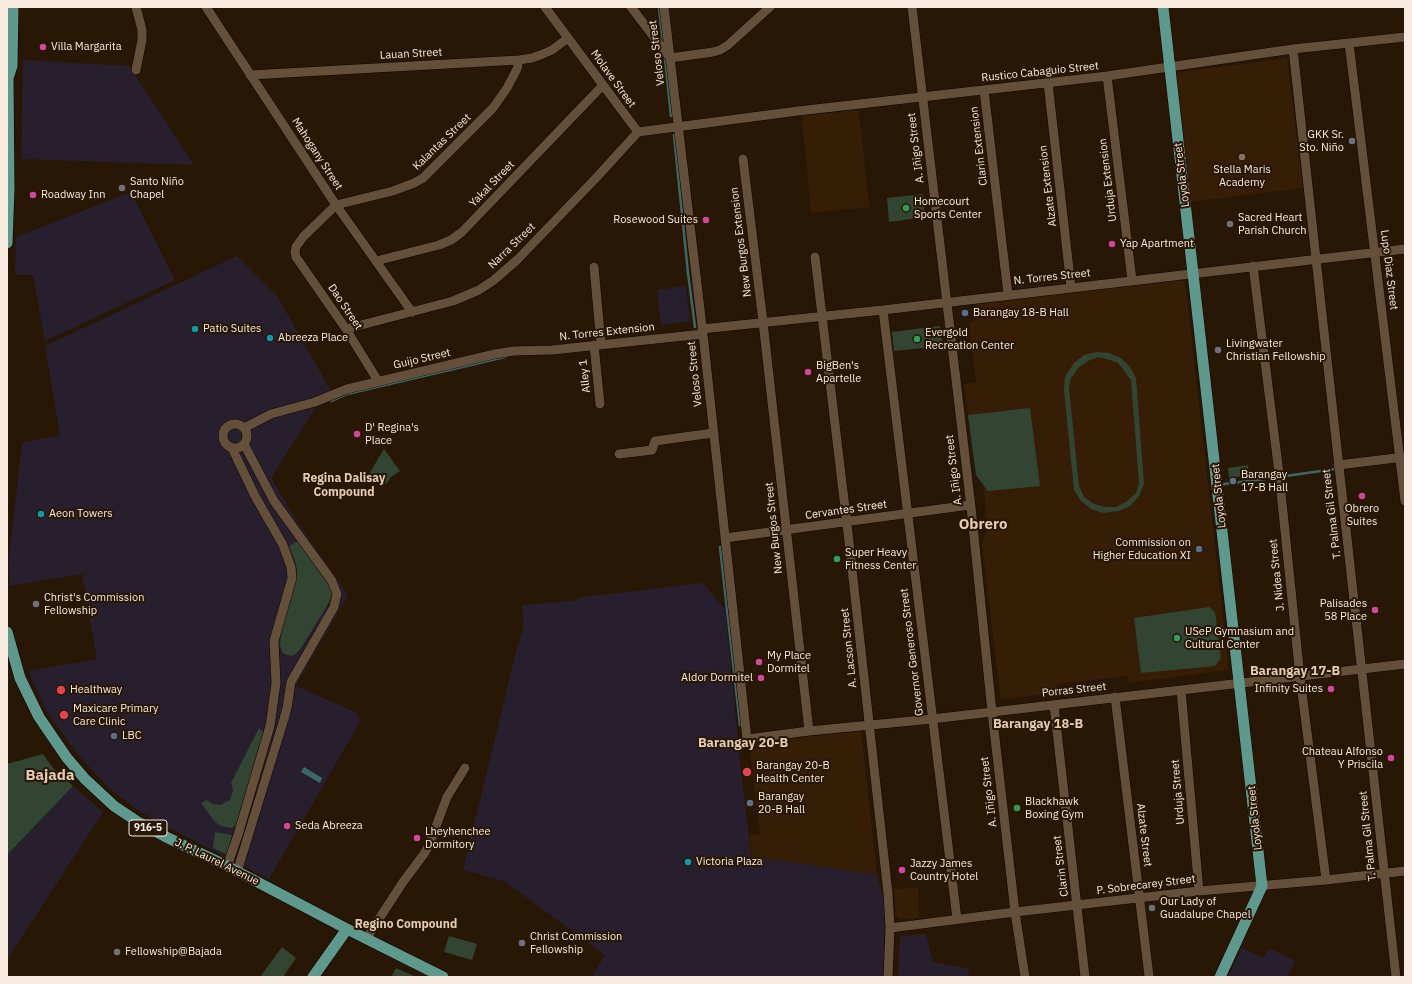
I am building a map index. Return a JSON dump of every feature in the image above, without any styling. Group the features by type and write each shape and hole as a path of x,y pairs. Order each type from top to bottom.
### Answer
{"main road":[{"path":"7,243 9,188 9,71 13,7"},
{"name":"Loyola Street","path":"1163,7 1262,886"},
{"name":"J. P. Laurel Avenue","path":"7,632 20,678 38,717 57,745 85,779 114,806 166,837 227,866 366,939 443,977"},
{"path":"1220,977 1262,886"},
{"path":"313,977 347,929"}],"street":[{"path":"136,7 142,30 141,45 136,70"},
{"name":"Mahogany Street","path":"206,7 336,205 412,312"},
{"name":"Molave Street","path":"545,7 638,132"},
{"path":"631,7 670,58 720,50 734,40 770,7"},
{"name":"Veloso Street","path":"664,7 702,331 747,739"},
{"name":"A. Iñigo Street","path":"912,7 970,504 1015,912 1025,977"},
{"name":"Rustico Cabaguio Street","path":"678,128 757,116 1107,76 1293,49 1405,37"},
{"name":"Lauan Street","path":"250,75 519,60 544,54 562,44 568,38"},
{"name":"Lupo Diaz Street","path":"1349,43 1403,458 1405,501"},
{"name":"T. Palma Gil Street","path":"1293,49 1396,977"},
{"name":"Kalantas Street","path":"336,205 393,191 423,178 493,108 508,88 517,69 519,60"},
{"name":"Urduja Extension","path":"1107,76 1132,280"},
{"name":"Alzate Extension","path":"1048,83 1071,287"},
{"name":"Yakal Street","path":"376,261 439,244 450,240 462,232 603,85"},
{"name":"Clarin Extension","path":"984,90 1008,294"},
{"path":"638,132 678,128"},
{"name":"Narra Street","path":"346,329 453,301 479,290 504,272 596,178 638,132"},
{"name":"New Burgos Extension","path":"743,159 763,322"},
{"name":"Dao Street","path":"336,205 303,237 296,247 296,257 346,329 378,381"},
{"name":"N. Torres Street","path":"702,331 763,322 882,310 1008,294 1405,249"},
{"name":"A. Lacson Street","path":"815,257 847,522 888,893 890,928 888,977"},
{"name":"J. Nidea Street","path":"1253,266 1279,473 1300,677 1326,880"},
{"name":"Alley 1","path":"594,267 600,404"},
{"name":"Governor Generoso Street","path":"882,310 957,920"},
{"name":"New Burgos Street","path":"763,322 809,731"},
{"name":"N. Torres Extension","path":"514,351 552,350 702,331"},
{"name":"Guijo Street","path":"244,428 271,414 315,402 337,393 378,381 514,351"},
{"path":"233,423 244,428 247,436 244,444 236,448 226,445 222,436 224,429 233,423"},
{"path":"619,454 652,450 655,441 713,433"},
{"path":"227,866 238,835 270,726 276,683 274,641 292,578 291,540 274,501 244,444"},
{"path":"232,448 255,496 291,540 332,581 336,588 337,600 291,682 284,719 237,872"},
{"path":"1338,465 1403,458"},
{"name":"Cervantes Street","path":"725,538 970,504"},
{"name":"Porras Street","path":"747,739 1405,664"},
{"name":"Urduja Street","path":"1181,690 1199,891"},
{"name":"Alzate Street","path":"1115,697 1149,976"},
{"name":"Clarin Street","path":"1054,704 1085,977"},
{"path":"366,939 403,882 424,854 429,845 447,797 465,768"},
{"name":"P. Sobrecarey Street","path":"890,928 1199,891 1326,880 1405,871"}],"shaded area":[{"name":"Stella Maris Academy","path":"1287,58 1303,188 1191,202 1175,73"},
{"path":"23,60 129,66 194,165 21,159"},
{"path":"859,110 869,207 811,213 802,116"},
{"path":"131,192 175,280 45,341 33,275 15,275 16,237"},
{"path":"237,256 277,296 335,398 317,406 271,478 289,509 348,595 296,686 357,713 360,722 269,879 139,811 112,791 79,756 47,712 28,671 97,659 82,574 10,586 9,568 22,443 60,435 45,346"},
{"path":"1185,280 1229,670 1128,683 1127,676 1057,684 1057,692 1001,700 982,544 987,529 984,487 976,475 964,384 976,382 969,324 976,320 975,302"},
{"path":"686,286 690,321 661,325 657,290"},
{"path":"703,583 725,609 751,857 877,875 885,904 883,977 592,977 605,955 504,881 463,870 516,652 524,626 522,605 574,601 582,597"},
{"path":"861,731 877,875 751,857 749,835 760,835 749,743"},
{"path":"73,786 103,812 7,960 7,855"},
{"path":"918,888 919,918 900,919 896,915 894,889"},
{"path":"926,934 933,962 970,969 968,977 898,977 900,936"},
{"path":"1242,948 1263,958 1269,948 1295,961 1287,977 1228,977"}],"green space":[{"name":"Homecourt Sports Center","path":"923,194 925,217 889,222 887,198"},
{"name":"Evergold Recreation Center","path":"940,326 943,346 894,351 892,332"},
{"path":"1097,352 1109,353 1121,358 1130,367 1136,378 1144,484 1139,496 1130,506 1119,511 1103,513 1091,509 1081,501 1074,490 1064,390 1065,377 1074,363 1084,355","holes":["1098,357 1118,363 1131,380 1139,483 1136,493 1126,502 1116,507 1104,507 1094,504 1084,497 1079,486 1069,388 1071,378 1079,367"]},
{"path":"1030,408 1040,486 988,491 976,475 968,415"},
{"path":"384,449 400,471 391,477 386,484 369,474"},
{"path":"1248,465 1249,475 1229,478 1228,468"},
{"path":"298,541 325,577 333,592 328,604 303,645 297,653 292,656 282,652 280,645 282,629 296,578 297,569 289,546"},
{"name":"USeP Gymnasium and Cultural Center","path":"1209,607 1215,612 1221,658 1215,666 1141,673 1134,618"},
{"path":"259,728 264,733 237,823 234,827 230,828 221,826 215,822 201,803 207,800 213,804 220,805 230,800 233,790 231,783"},
{"path":"43,754 53,768 73,786 7,855 7,764"},
{"path":"215,832 232,835 229,849 226,854 213,848"},
{"path":"449,936 477,944 472,960 444,952"},
{"path":"282,947 296,958 283,977 260,977"},
{"path":"396,968 416,977 391,977"}],"water":[{"path":"304,767 322,778 320,783 301,772"}],"waterway":[{"path":"659,7 663,43"},
{"path":"665,58 671,116"},
{"path":"674,135 695,327"},
{"path":"331,401 347,394 505,357"},
{"path":"1286,476 1335,469"},
{"path":"1224,484 1273,478"},
{"path":"720,547 740,725"}],"place":[{"name":"Villa Margarita","path":"43,47"},
{"name":"GKK Sr. Sto. Niño","path":"1352,141"},
{"name":"Stella Maris Academy","path":"1242,157"},
{"name":"Santo Niño Chapel","path":"122,188"},
{"name":"Roadway Inn","path":"33,195"},
{"name":"Homecourt Sports Center","path":"906,208"},
{"name":"Rosewood Suites","path":"706,220"},
{"name":"Sacred Heart Parish Church","path":"1230,224"},
{"name":"Yap Apartment","path":"1112,244"},
{"name":"Barangay 18-B Hall","path":"965,313"},
{"name":"Patio Suites","path":"195,329"},
{"name":"Abreeza Place","path":"270,338"},
{"name":"Evergold Recreation Center","path":"917,339"},
{"name":"Livingwater Christian Fellowship","path":"1218,350"},
{"name":"BigBen's Apartelle","path":"808,372"},
{"name":"D' Regina's Place","path":"357,434"},
{"name":"Barangay 17-B Hall","path":"1233,481"},
{"name":"Obrero Suites","path":"1362,496"},
{"name":"Aeon Towers","path":"41,514"},
{"name":"Commission on Higher Education XI","path":"1199,549"},
{"name":"Super Heavy Fitness Center","path":"837,559"},
{"name":"Christ's Commission Fellowship","path":"36,604"},
{"name":"Palisades 58 Place","path":"1375,610"},
{"name":"USeP Gymnasium and Cultural Center","path":"1177,638"},
{"name":"My Place Dormitel","path":"759,662"},
{"name":"Aldor Dormitel","path":"761,678"},
{"name":"Infinity Suites","path":"1331,689"},
{"name":"Healthway","path":"61,690"},
{"name":"Maxicare Primary Care Clinic","path":"64,715"},
{"name":"LBC","path":"114,736"},
{"name":"Chateau Alfonso Y Priscila","path":"1391,758"},
{"name":"Barangay 20-B Health Center","path":"747,772"},
{"name":"Barangay 20-B Hall","path":"750,803"},
{"name":"Blackhawk Boxing Gym","path":"1017,808"},
{"name":"Seda Abreeza","path":"287,826"},
{"name":"Lheyhenchee Dormitory","path":"417,838"},
{"name":"Victoria Plaza","path":"688,862"},
{"name":"Jazzy James Country Hotel","path":"902,870"},
{"name":"Our Lady of Guadalupe Chapel","path":"1152,908"},
{"name":"Christ Commission Fellowship","path":"522,943"},
{"name":"Fellowship@Bajada","path":"117,952"}],"district":[{"name":"Regina Dalisay Compound","path":"344,486"},
{"name":"Obrero","path":"983,525"},
{"name":"Barangay 17-B","path":"1295,671"},
{"name":"Barangay 18-B","path":"1038,724"},
{"name":"Barangay 20-B","path":"743,743"},
{"name":"Bajada","path":"50,776"},
{"name":"Regino Compound","path":"406,925"}]}
